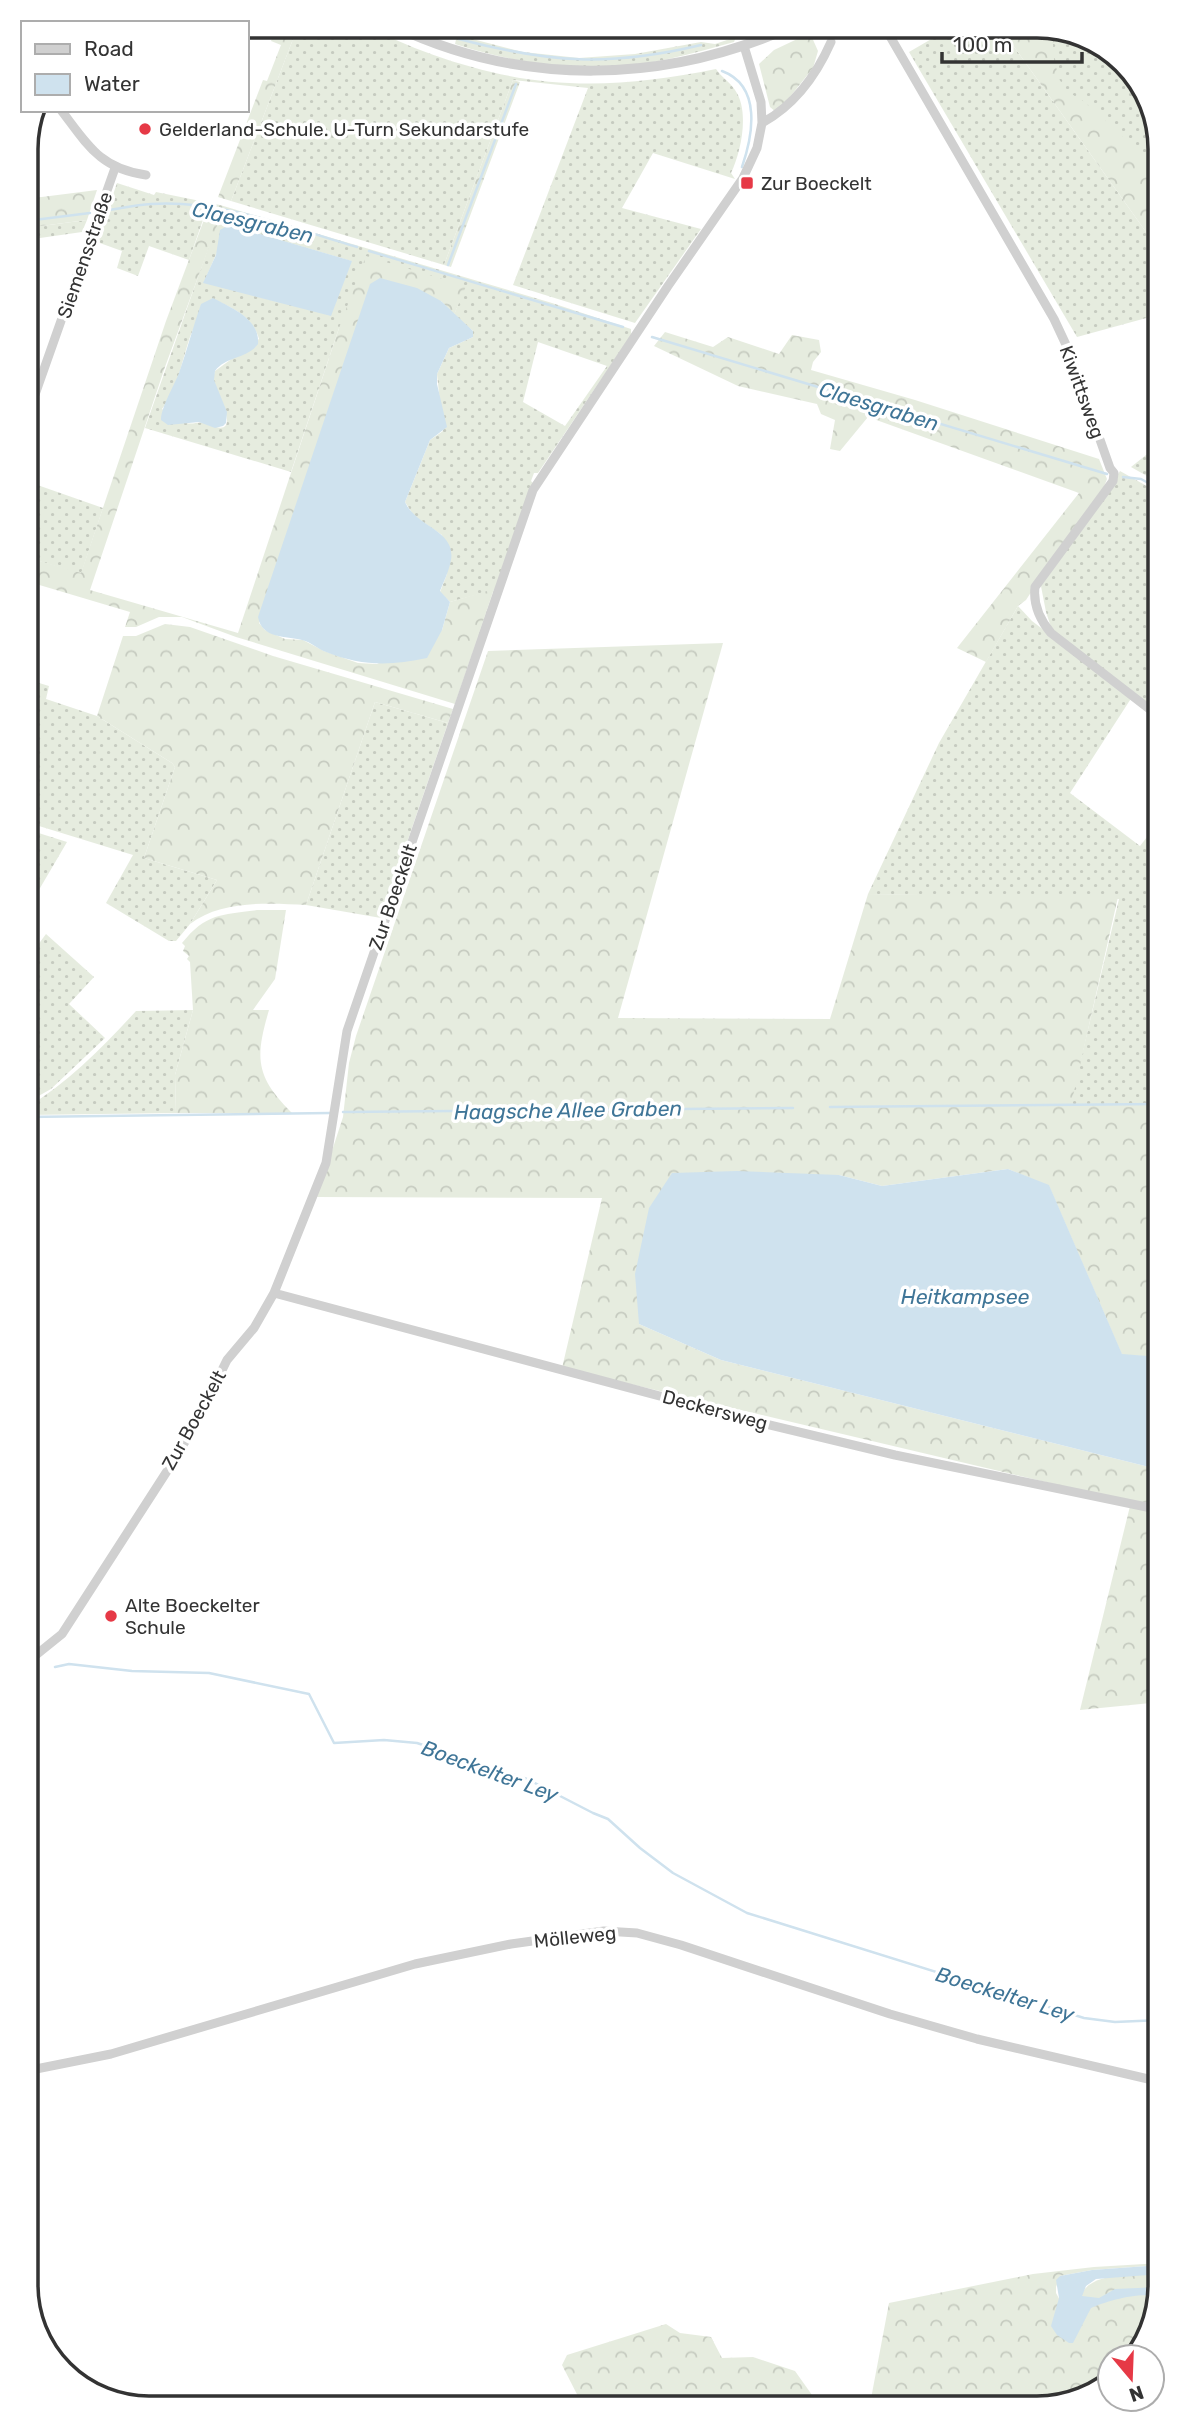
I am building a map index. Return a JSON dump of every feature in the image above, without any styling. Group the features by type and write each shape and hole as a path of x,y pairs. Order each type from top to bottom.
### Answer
{"street":[{"path":"423,39 478,57 559,71 602,72 689,61 761,39"},
{"name":"Kiwittsweg","path":"892,39 1054,319 1068,349 1114,473 1113,481 1035,587 1034,596 1041,622 1051,633 1148,708"},
{"path":"762,123 781,113 802,90 821,64 831,42"},
{"name":"Zur Boeckelt","path":"38,1653 62,1634 183,1446 227,1360 254,1328 274,1293 326,1163 347,1031 533,490 743,177 757,148 762,123 761,102 744,46"},
{"name":"Siemensstraße","path":"63,112 106,163 115,168 146,175"},
{"name":"Siemensstraße","path":"39,384 115,168"},
{"name":"Deckersweg","path":"274,1293 757,1422 895,1455 1148,1507"},
{"name":"Mölleweg","path":"38,2069 111,2054 415,1964 511,1944 604,1931 637,1933 674,1943 890,2014 976,2039 1148,2079"}],"green space":[{"path":"293,39 395,39 472,67 503,75 564,83 624,82 716,69 735,90 742,109 741,143 731,173 735,179 653,153 622,208 701,229 635,323 513,285 588,88 513,80 444,265 231,201"},
{"path":"293,39 231,201 218,197 263,80 267,81 281,45 271,41"},
{"path":"456,39 473,39 523,52 579,58 635,54 735,39 734,42 656,62 589,67 531,62 492,55 455,44"},
{"path":"797,39 813,39 818,51 813,68 777,113 770,107 759,64 774,50"},
{"path":"931,39 1009,39 1148,235 1148,318 1077,337 909,52"},
{"path":"1009,39 1055,40 1054,59 1059,79 1068,92 1085,102 1148,160 1148,235"},
{"path":"1048,39 1073,44 1111,66 1130,88 1140,107 1146,128 1148,211 1040,63"},
{"path":"513,80 520,82 451,267 444,265"},
{"path":"117,183 154,195 156,192 220,205 631,329 631,335 538,473 534,473 531,481 534,484 460,687 494,590 450,602 440,592 447,574 442,535 414,516 405,502 430,440 443,431 437,374 449,348 473,337 473,331 454,315 465,286 339,328 291,472 145,428 218,220 204,217 189,260 149,246 138,276 117,268 122,251 97,242","holes":["229,225 351,261 352,261 278,302 204,282","213,299 247,319 259,339 215,371 214,381 227,421 225,426 219,428 202,422 183,422 162,409 176,383 192,332","538,342 607,366 565,426 523,402"]},
{"path":"97,190 87,220 39,226 39,197"},
{"path":"205,217 219,220 165,367 90,590 238,633 339,328 366,256 466,286 454,315 441,301 259,623 265,630 285,639 303,640 358,663 377,664 442,630 450,602 494,589 455,704 236,637 182,617 159,617 136,627 125,627 130,612 39,585 39,561 81,573 166,321"},
{"path":"87,220 82,232 39,238 39,226"},
{"path":"665,332 713,347 728,337 779,354 792,335 819,340 821,352 813,362 811,370 1099,459 1107,479 1101,495 1057,552 1026,600 1018,606 986,662 957,648 1079,493 868,417 840,451 830,449 835,420 821,414 817,404 738,386 654,346"},
{"path":"1148,453 1148,477 1131,467"},
{"path":"1120,471 1148,487 1148,706 1052,630 1046,612 1040,581 1102,501"},
{"path":"39,486 103,508 81,574 39,561"},
{"path":"1018,606 1032,621 1132,697 1070,793 1140,846 1148,836 1148,1112 1070,1105 1119,899 868,894 939,743"},
{"path":"165,624 190,627 273,656 453,709 448,723 375,702 306,905 261,904 231,907 202,916 190,924 217,880 144,858 175,767 97,716 123,636 136,636"},
{"path":"723,643 618,1018 830,1019 868,894 1118,897 1071,1105 1148,1108 1148,1356 1122,1355 1049,1186 1008,1169 882,1186 839,1175 639,1324 721,1360 1148,1467 1148,1703 1080,1710 1131,1502 562,1368 602,1198 317,1197 343,1117 349,1063 356,1036 488,651"},
{"path":"39,683 49,686 46,699 97,716 175,767 144,858 217,880 190,924 176,941 169,941 106,903 133,855 39,826"},
{"path":"375,702 448,723 381,918 306,905"},
{"path":"39,833 67,842 39,890"},
{"path":"257,910 286,910 275,979 253,1010 269,1010 261,1041 261,1066 271,1088 292,1113 176,1113 175,1075 193,1010 190,962 187,959 189,956 183,951 185,946 182,943 199,926 215,917"},
{"path":"46,934 94,977 69,1004 105,1038 51,1089 39,1096 39,944"},
{"path":"193,1010 175,1075 176,1113 39,1115 39,1100 98,1051 136,1011"},
{"path":"1148,2264 1148,2266 1092,2270 1060,2276 1056,2293 1076,2330 1078,2302 1083,2291 1091,2284 1112,2276 1148,2274 1148,2299 1140,2327 1132,2343 1096,2343 1096,2379 1080,2387 1038,2396 872,2396 889,2303 1033,2274"},
{"path":"666,2324 680,2333 711,2337 722,2358 753,2357 795,2371 813,2396 578,2395 562,2365 567,2355"}],"water":[{"path":"229,225 352,261 331,316 203,283 216,255 220,230"},
{"path":"380,278 417,288 441,301 473,331 473,337 449,348 437,374 447,427 430,440 405,502 410,510 442,535 451,550 448,572 440,591 450,602 442,630 427,658 388,663 339,657 305,641 269,633 260,624 258,617 370,284"},
{"path":"213,298 250,321 258,344 215,371 214,380 227,412 223,426 215,428 199,422 168,425 161,420 163,409 179,373 201,304"},
{"name":"Heitkampsee","path":"1008,1169 1049,1185 1122,1354 1148,1356 1148,1467 721,1360 639,1324 635,1274 649,1208 672,1173 737,1171 839,1175 882,1186"},
{"path":"1148,2266 1148,2275 1096,2279 1086,2286 1082,2296 1099,2298 1115,2289 1148,2288 1148,2295 1115,2300 1091,2308 1073,2343 1069,2343 1057,2335 1051,2326 1059,2298 1056,2280 1060,2276 1092,2270"}],"waterway":[{"path":"459,39 522,53 580,59 637,57 701,45"},
{"path":"722,71 735,78 744,88 749,100 751,127 742,167"},
{"path":"448,265 516,84"},
{"name":"Claesgraben","path":"108,210 151,204 203,206 255,216 357,247"},
{"name":"Claesgraben","path":"39,219 90,213"},
{"name":"Claesgraben","path":"369,251 623,327"},
{"name":"Claesgraben","path":"652,337 1107,474"},
{"name":"Claesgraben","path":"1123,477 1141,479 1148,483"},
{"name":"Haagsche Allee Graben","path":"830,1107 1148,1104"},
{"name":"Haagsche Allee Graben","path":"343,1112 793,1108"},
{"name":"Haagsche Allee Graben","path":"39,1117 330,1113"},
{"name":"Boeckelter Ley","path":"55,1667 69,1664 132,1671 209,1673 309,1694 334,1743 384,1740 417,1743 527,1779 608,1819 673,1873 747,1913 1084,2018 1115,2022 1148,2021"}],"place":[{"name":"Gelderland-Schule. U-Turn Sekundarstufe","path":"145,129"},
{"name":"Zur Boeckelt","path":"747,183"},
{"name":"Alte Boeckelter Schule","path":"111,1616"}]}
